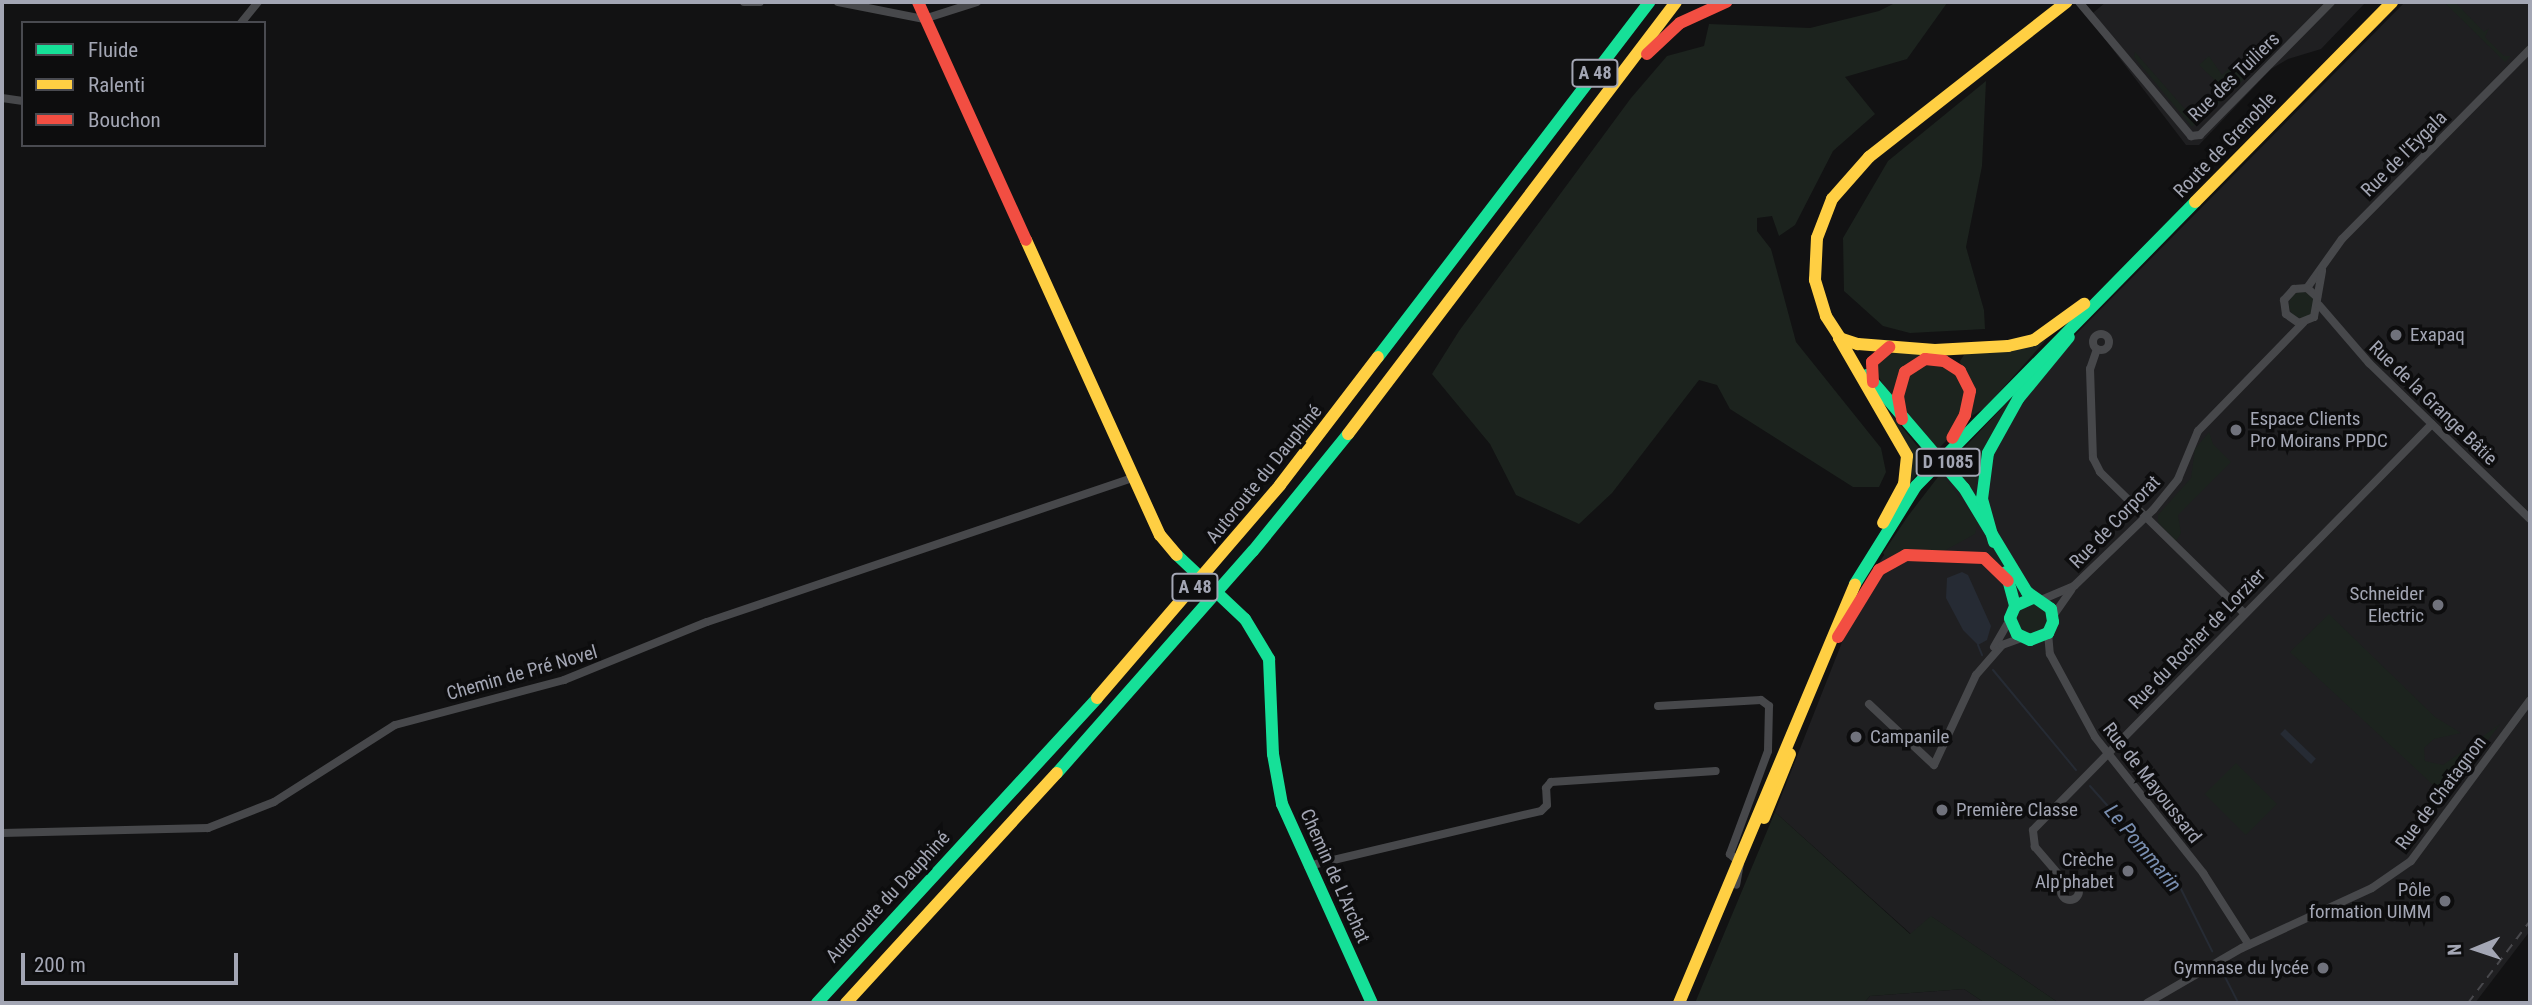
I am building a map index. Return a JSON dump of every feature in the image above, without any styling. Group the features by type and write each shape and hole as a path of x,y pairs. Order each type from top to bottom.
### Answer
{"main road":[{"name":"Chemin de L'Archat","path":"918,2 1160,535 1183,563 1231,605 1255,632 1269,659 1276,779 1307,866 1372,1003"},
{"name":"Autoroute du Dauphiné","path":"817,1003 1113,681 1237,537 1348,400 1649,2"},
{"name":"Autoroute du Dauphiné","path":"846,1003 1134,689 1244,561 1355,425 1676,2"},
{"path":"1574,136 1669,31 1700,10 1726,2"},
{"path":"1867,559 1904,484 1908,464 1902,444 1824,312 1814,267 1821,224 1832,200 1869,158 2067,2"},
{"name":"Route de Grenoble","path":"1837,630 1867,559 1916,486 2392,2"},
{"path":"1839,338 1889,347 1975,349 2034,340 2057,327 2159,240"},
{"path":"1839,338 1915,436 1964,488 1996,545 2053,616 2048,633 2025,639 2013,612 2008,581 1996,545 1982,499 1987,453 2018,399 2085,314"},
{"name":"Route de Grenoble","path":"1837,630 1874,563 1923,491 2085,314"},
{"path":"1873,382 1872,362 1889,347"},
{"path":"1902,419 1898,396 1909,368 1934,359 1961,371 1970,391 1965,415 1916,486"},
{"path":"1837,630 1879,570 1906,555 1984,558 2008,581"},
{"path":"2013,612 2037,599"},
{"name":"D 1085","path":"1679,1003 1837,630"},
{"name":"D 1085","path":"1688,1003 1837,630"}],"street":[{"path":"243,21 258,2"},
{"path":"744,2 760,2"},
{"path":"838,2 924,19 977,2"},
{"name":"Rue des Tuiliers","path":"2079,2 2191,136 2200,135 2332,2"},
{"name":"Rue de l'Eygala","path":"2306,288 2342,239 2530,49"},
{"path":"2,98 21,101"},
{"path":"2305,322 2318,301 2324,264"},
{"path":"2287,341 2288,317 2284,306 2287,295 2306,288 2318,301"},
{"name":"Rue de la Grange Bâtie","path":"2318,301 2332,324 2530,519"},
{"path":"2288,317 2305,322 2332,324"},
{"name":"Rue de Corporat","path":"2037,599 2074,586 2146,518 2178,479 2198,431 2305,322"},
{"path":"2097,349 2090,369 2093,458 2100,472 2244,613"},
{"name":"Rue du Rocher de Lorzier","path":"2066,883 2035,847 2033,830 2432,424"},
{"name":"Chemin de Pré Novel","path":"2,833 208,828 274,803 395,725 564,680 707,622 1132,478"},
{"path":"2053,616 2074,586"},
{"path":"1869,704 1934,765 1976,675 1990,656 2013,612"},
{"name":"Rue de Mayoussard","path":"2048,633 2050,654 2108,755 2204,874 2249,945"},
{"path":"1990,656 2010,640 2025,639 2050,654"},
{"path":"1658,706 1761,700 1769,706 1768,751 1730,854 1739,858 1736,885"},
{"name":"Rue de Chatagnon","path":"2147,1003 2249,945 2372,888 2411,861 2530,700"},
{"path":"1307,866 1541,811 1547,805 1546,788 1551,782 1716,771"}],"shaded area":[{"path":"1897,2 1947,3 1907,59 1845,77 1875,114 1833,151 1795,225 1779,236 1772,216 1757,218 1757,231 1771,249 1796,342 1881,448 1886,472 1879,487 1853,487 1730,409 1717,385 1699,380 1612,493 1579,524 1516,495 1490,444 1432,374 1459,331 1631,98 1667,56 1704,46 1709,24 1810,28 1879,11"},
{"path":"2106,2 2366,2 2321,49 2288,59 2271,69 2199,145 2186,145 2088,17"},
{"path":"2405,2 2530,2 2530,931 2475,1003 2059,1003 1932,917 1911,934 1775,812 1865,584 1919,502 1991,420"},
{"path":"2444,2 2455,2 2484,32 2489,28 2485,37 2504,56 2511,56 2505,62"},
{"path":"2135,52 2191,116 2219,88 2227,96 2192,127 2134,57"},
{"path":"2209,56 2222,75 2234,64 2247,76 2229,94 2199,65"},
{"path":"1986,81 1982,166 1966,247 1984,310 1985,329 1910,333 1883,326 1844,291 1843,238 1888,161"},
{"path":"2302,292 2311,296 2315,305 2311,314 2302,318 2293,314 2289,305 2293,296"},
{"path":"2046,340 1985,408 1970,417 1960,361 1964,355"},
{"path":"1886,353 1928,353 1902,368 1892,401 1875,370"},
{"path":"1937,364 1961,378 1965,406 1950,437 1937,450 1907,417 1901,400 1910,373 1921,366"},
{"path":"2017,392 1982,453 1974,490 1950,463"},
{"path":"1878,398 1928,459 1908,486 1909,476"},
{"path":"2209,432 2213,444 2231,462 2178,515 2181,533 2176,541 2158,522 2158,515 2191,478 2195,449"},
{"path":"1941,473 1978,522 1975,534 1944,551 1914,549 1886,557 1883,553"},
{"path":"1962,572 1968,575 1991,626 1987,640 1978,645 1963,630 1946,598 1947,578"},
{"path":"2032,604 2038,605 2046,613 2046,625 2038,633 2032,634 2026,633 2018,625 2017,619 2018,613 2026,605"},
{"path":"2329,614 2435,717 2461,733 2434,739 2424,748 2425,761 2443,765 2500,724 2446,797 2290,652"},
{"path":"2285,729 2316,759 2311,764 2280,734"},
{"path":"2236,763 2277,804 2246,835 2205,794"},
{"path":"1775,812 1910,934 1931,916 2059,1003 1985,1003 1964,989 1870,996 1864,1003 1695,1003"},
{"path":"1964,989 1985,1003 1864,1003 1870,996"}],"waterway":[{"name":"Le Pommarin","path":"1978,645 1982,655"},
{"name":"Le Pommarin","path":"1993,670 2076,770"},
{"name":"Le Pommarin","path":"2090,786 2180,887 2212,951"},
{"name":"Le Pommarin","path":"2221,969 2238,1003"}],"railway":[{"path":"2468,1003 2530,921"}],"traffic: fast":[{"path":"1378,357 1649,2"},
{"path":"1855,584 1916,486 2195,202"},
{"path":"1994,542 1982,499 1988,453 2018,399 2069,337"},
{"path":"1867,375 1964,488 2027,592 2051,609 2053,622 2048,633 2030,640 2017,634 2010,618 2015,606 2033,598"},
{"path":"1057,773 1253,551 1348,434"},
{"path":"1177,555 1245,619 1269,659 1273,754 1282,804 1372,1003"},
{"path":"2006,572 2015,606"},
{"path":"817,1003 1097,698"}],"traffic: slow":[{"path":"1348,434 1676,2"},
{"path":"1846,347 1826,316 1815,280 1817,238 1832,199 1869,157 2067,2"},
{"path":"2195,202 2392,2"},
{"path":"1026,240 1160,535 1177,555"},
{"path":"1839,338 1858,344 1935,350 2008,346 2034,340 2084,304"},
{"path":"1839,338 1907,456 1904,484 1883,523"},
{"path":"1097,698 1280,485 1378,357"},
{"path":"1679,1003 1855,584"},
{"path":"1764,818 1790,754"},
{"path":"846,1003 1057,773"}],"traffic: jam":[{"path":"918,2 1026,240"},
{"path":"1647,54 1680,23 1726,2"},
{"path":"1873,382 1872,362 1889,347"},
{"path":"1902,419 1898,396 1905,372 1925,359 1944,361 1960,371 1970,391 1965,415 1952,438"},
{"path":"1838,637 1879,570 1906,555 1984,558 2008,581"}],"place":[{"name":"Exapaq","path":"2396,335"},
{"name":"Espace Clients Pro Moirans PPDC","path":"2236,430"},
{"name":"Schneider Electric","path":"2438,605"},
{"name":"Campanile","path":"1856,737"},
{"name":"Première Classe","path":"1942,810"},
{"name":"Crèche Alp'phabet","path":"2128,871"},
{"name":"Pôle formation UIMM","path":"2445,901"},
{"name":"Gymnase du lycée","path":"2323,968"}]}
